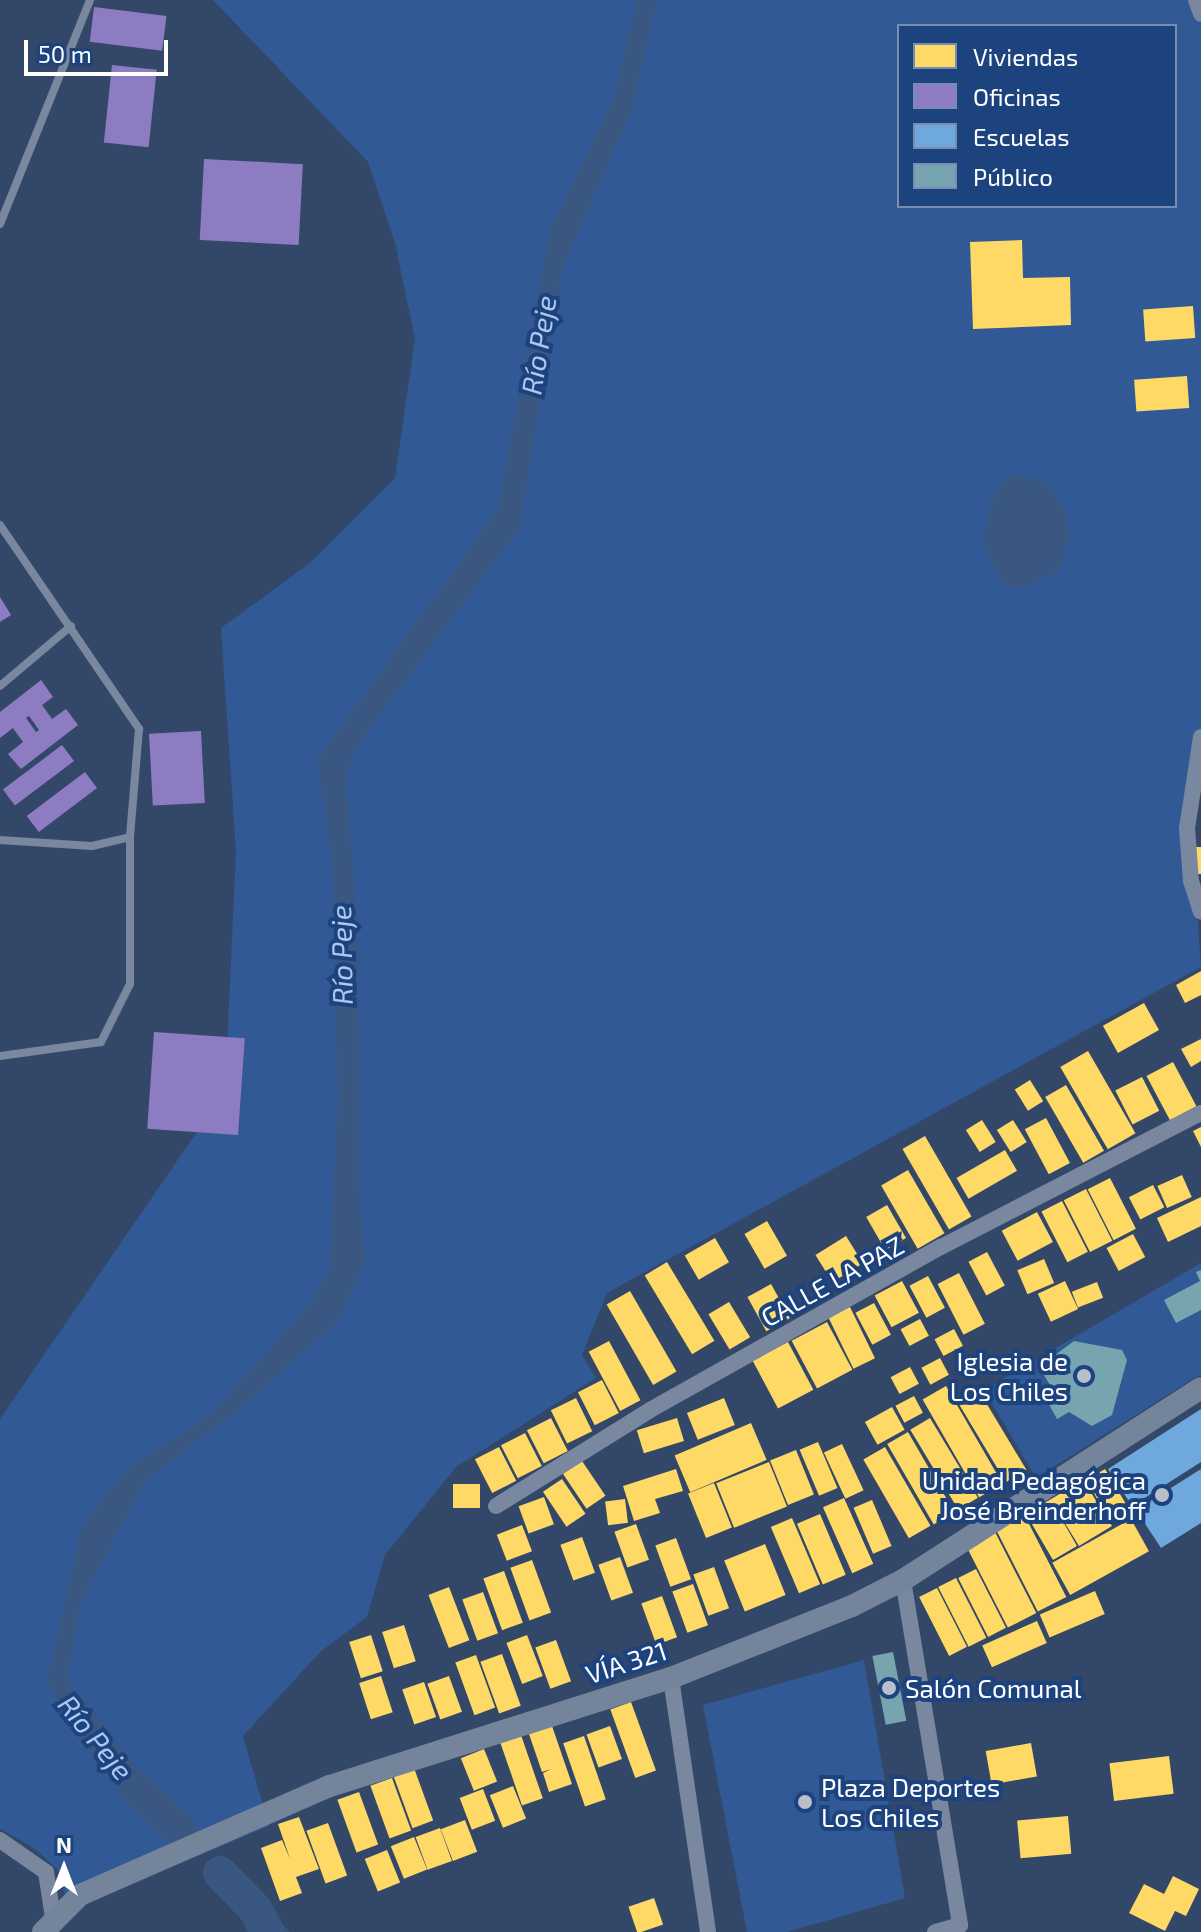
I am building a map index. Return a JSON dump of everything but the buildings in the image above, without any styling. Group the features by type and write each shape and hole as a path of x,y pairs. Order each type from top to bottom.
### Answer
{"street":[{"path":"1196,0 1201,14"},
{"path":"1201,737 1189,790 1187,842 1201,911"},
{"name":"CALLE LA PAZ","path":"496,1506 650,1410 941,1247 1201,1113"},
{"name":"VÍA 321","path":"48,1924 80,1895 330,1786 671,1678 903,1580 1201,1388"},
{"path":"903,1580 961,1928 935,1932"},
{"path":"671,1678 708,1932"},
{"path":"0,1840 25,1853 46,1872 48,1924"}],"lane":[{"path":"0,224 90,0"},
{"path":"0,525 139,729 130,837 130,984 101,1042 0,1056"},
{"path":"0,686 71,626"},
{"path":"0,840 92,846 130,837"}],"shaded area":[{"path":"213,0 1193,0 1201,20 1201,737 1189,790 1201,967 607,1293 582,1355 596,1378 456,1467 385,1555 367,1617 321,1651 243,1736 269,1826 69,1910 58,1870 34,1848 0,1829 0,1419 225,1091 236,852 221,628 310,563 395,478 415,339 395,243 368,162"},
{"path":"1201,1263 1201,1374 1036,1478 984,1390"},
{"name":"Plaza Deportes Los Chiles","path":"864,1660 905,1898 787,1932 747,1932 703,1705"}],"water":[{"path":"637,0 657,0 632,109 561,273 520,528 355,748 346,779 358,933 359,1190 365,1263 338,1321 253,1398 144,1483 80,1604 68,1679 159,1797 169,1821 144,1818 72,1729 47,1681 81,1528 126,1469 212,1413 312,1301 329,1269 338,1103 333,870 317,760 497,510 550,230 613,100"},
{"path":"1015,474 1047,483 1065,509 1071,532 1059,571 1022,588 1006,587 983,545 987,514 999,484"},
{"path":"226,1880 244,1888 290,1932 259,1932 226,1892"}],"waterway":[{"name":"Río Peje","path":"136,1788 179,1829"},
{"name":"Río Peje","path":"220,1873 255,1909 268,1932"}],"place":[{"name":"Iglesia de Los Chiles","path":"1084,1376"},
{"name":"Unidad Pedagógica José Breinderhoff","path":"1162,1495"},
{"name":"Salón Comunal","path":"889,1688"},
{"name":"Plaza Deportes Los Chiles","path":"805,1802"}]}
